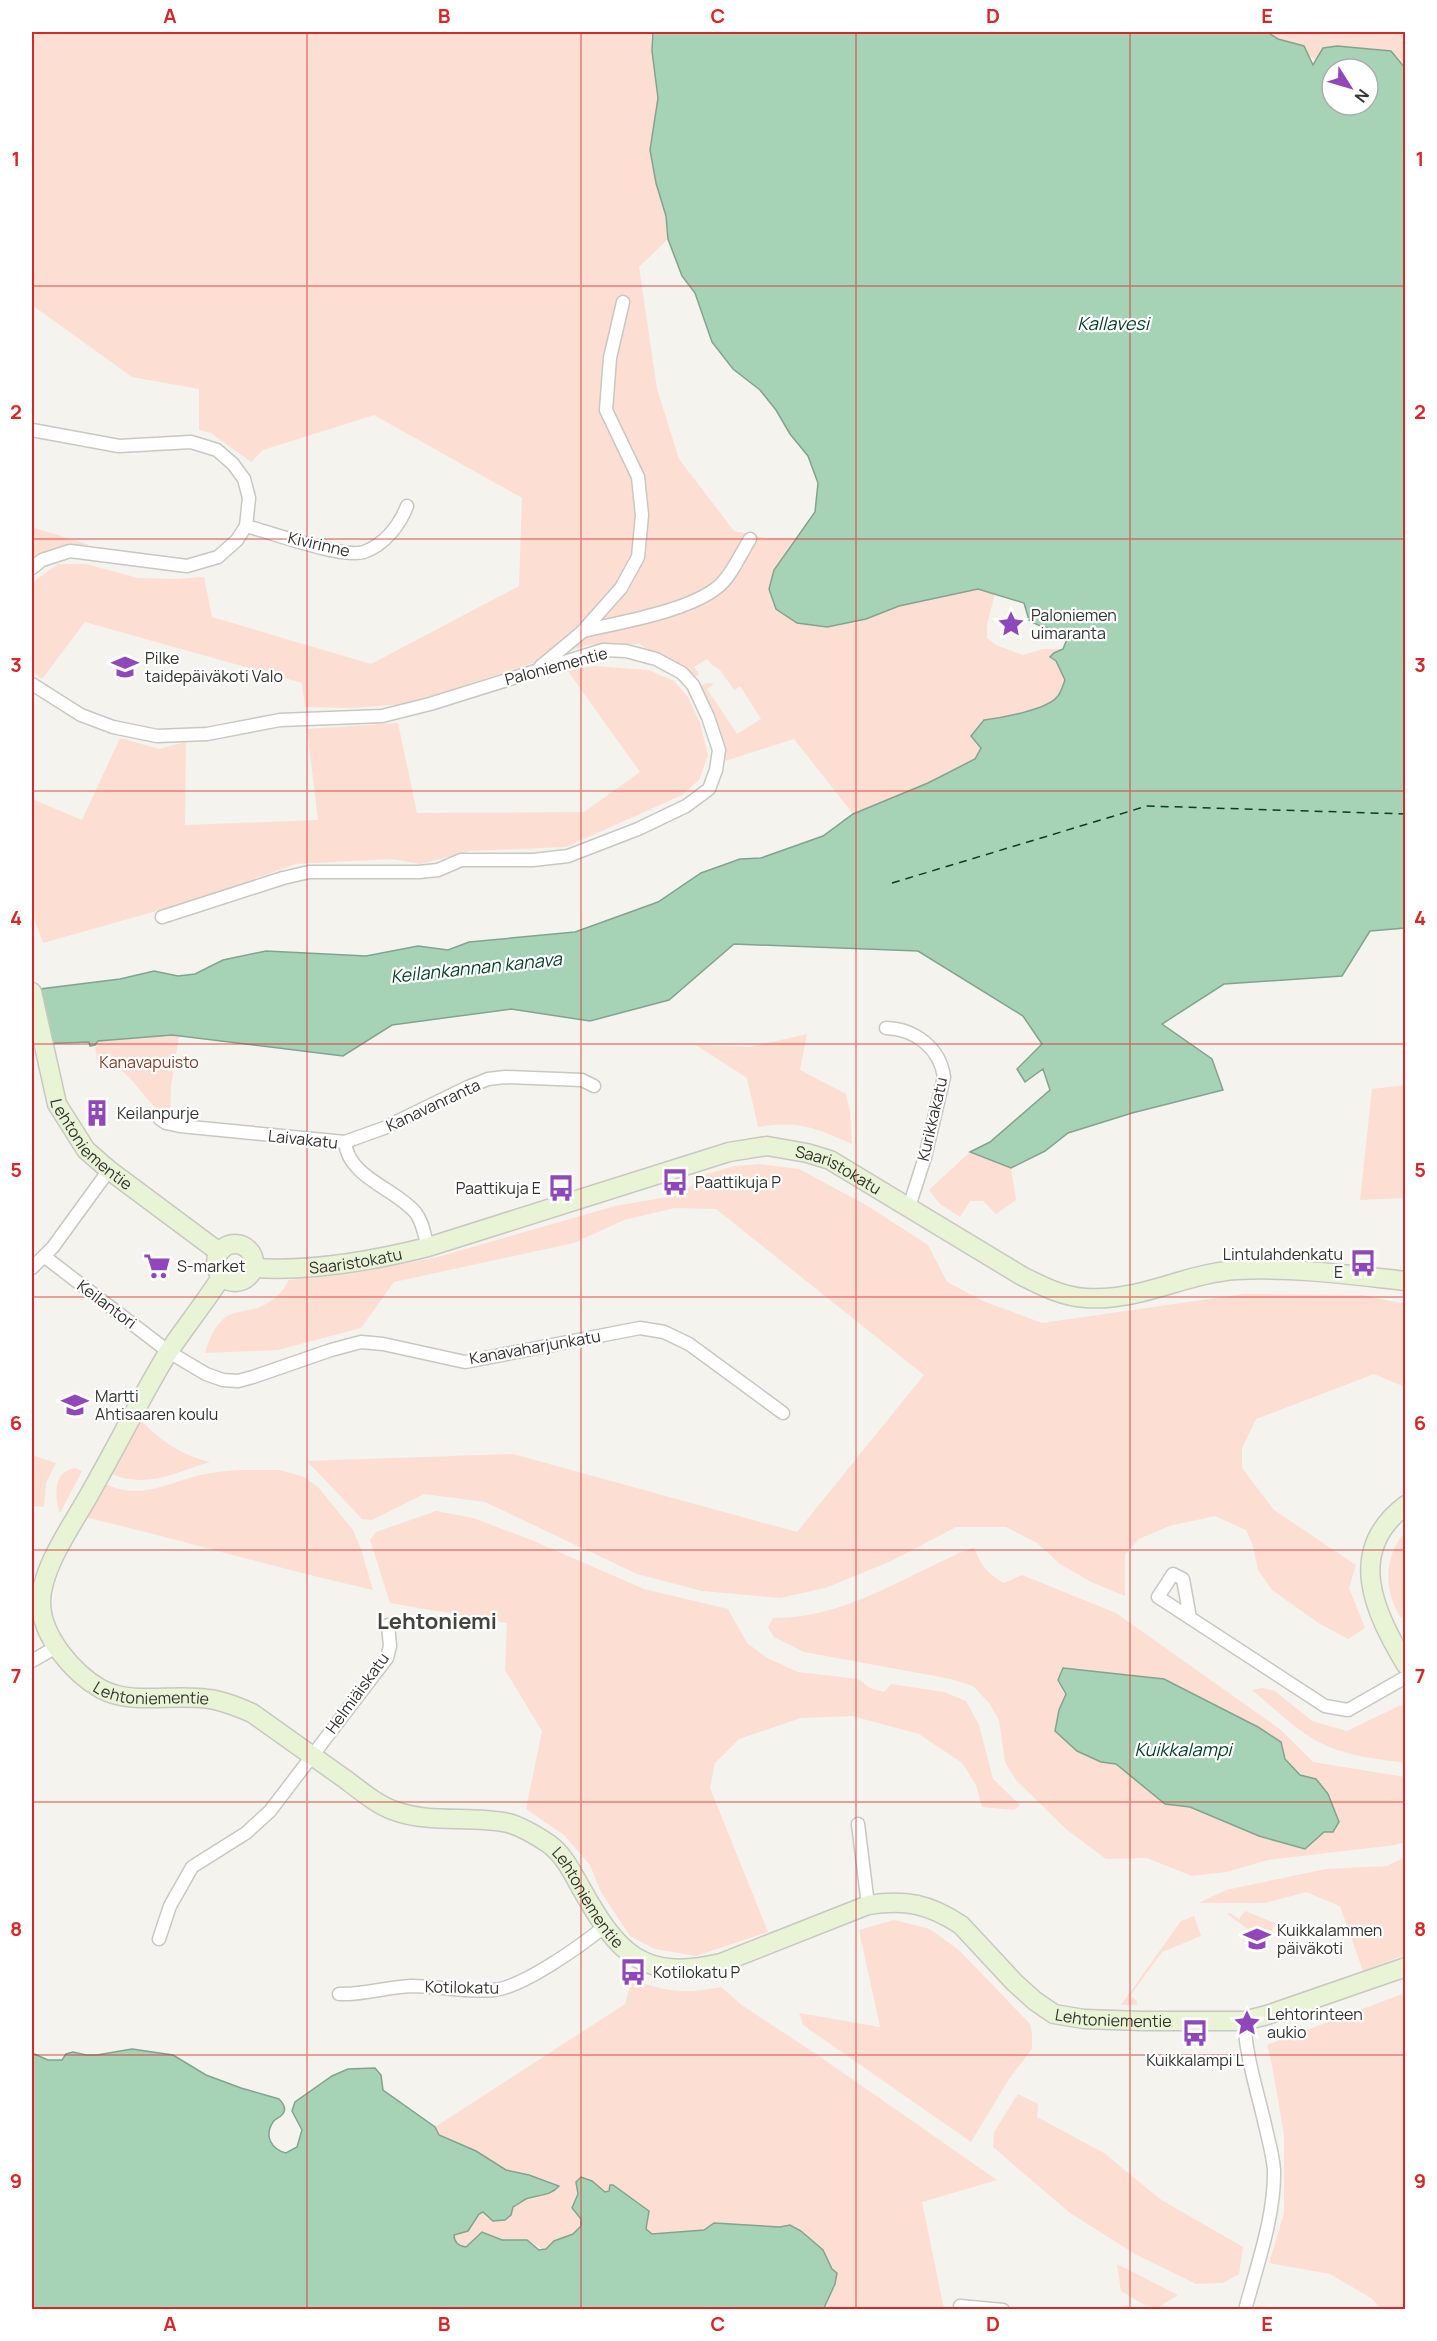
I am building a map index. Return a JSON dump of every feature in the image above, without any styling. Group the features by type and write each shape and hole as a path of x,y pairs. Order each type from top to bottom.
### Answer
{"street":[{"path":"538,669 582,632 621,588 638,557 642,515 638,477 606,410 610,358 623,302"},
{"path":"32,430 119,446 191,442 217,450 233,464 244,479 249,498 246,526 237,540 218,557 187,566 70,550 42,560 32,568"},
{"name":"Kivirinne","path":"246,526 342,553 363,552 381,542 402,521 407,506"},
{"path":"582,632 680,606 708,595 722,584 750,539"},
{"name":"Paloniementie","path":"32,684 81,715 113,727 157,736 207,734 280,720 382,716 430,704 603,650 626,651 656,659 682,673 693,685 719,750 716,770 709,789 686,806 638,829 568,856 533,860 461,860 438,870 419,872 309,872 283,878 162,917"},
{"name":"Lehtoniementie","path":"32,992 57,1104 86,1150 109,1170 219,1252"},
{"name":"Kurikkakatu","path":"886,1028 900,1028 916,1036 935,1051 942,1063 944,1077 909,1207"},
{"name":"Kanavanranta","path":"345,1142 384,1128 488,1079 505,1077 582,1080 594,1086"},
{"name":"Laivakatu","path":"160,1119 180,1126 345,1142 346,1152 353,1164 414,1211 422,1222 428,1247"},
{"name":"Saaristokatu","path":"254,1268 270,1269 380,1259 428,1247 729,1152 767,1146 807,1153 830,1160 1022,1276 1051,1290 1084,1298 1113,1298 1236,1270 1329,1272 1406,1281"},
{"path":"32,1268 45,1257 109,1170"},
{"path":"227,1245 243,1245 254,1257 254,1268 243,1281 232,1282 222,1276 216,1262 219,1252 227,1245"},
{"name":"Keilantori","path":"45,1257 169,1352"},
{"name":"Lehtoniementie","path":"222,1276 169,1352 63,1542 46,1577 41,1602 49,1634 56,1647 76,1670 103,1690 130,1697 208,1698 233,1705 252,1713 383,1806 395,1811 436,1818 508,1823 529,1832 551,1845 566,1861 612,1939 633,1956 651,1964 677,1969 696,1969 721,1963 868,1905 890,1901 910,1902 935,1910 950,1918 961,1925 1035,2001 1054,2014 1092,2019 1244,2020 1267,2015 1406,1968"},
{"name":"Kanavaharjunkatu","path":"169,1352 206,1374 223,1380 238,1381 361,1342 383,1344 465,1362 640,1328 664,1332 689,1344 783,1413"},
{"path":"1406,1505 1382,1528 1369,1566 1374,1603 1406,1665"},
{"path":"1190,1618 1326,1706 1348,1710 1406,1677"},
{"name":"Helmiäiskatu","path":"159,1939 170,1906 192,1867 246,1833 270,1812 387,1658 390,1646 388,1625"},
{"path":"32,1661 56,1647"},
{"path":"858,1824 868,1905"},
{"name":"Kotilokatu","path":"339,1994 415,1986 490,1991 506,1989 604,1928"},
{"path":"1244,2020 1247,2055 1274,2168 1273,2192 1264,2240 1245,2310"},
{"path":"960,2306 1003,2310"}],"green space":[{"path":"32,32 653,32 652,51 658,98 650,150 656,183 666,216 668,239 639,267 657,389 679,459 734,531 765,538 795,538 774,570 866,619 899,606 978,589 995,593 987,625 987,638 996,645 1023,655 1043,649 1063,649 1051,655 1065,680 1061,691 1051,702 1043,706 984,720 981,748 977,757 970,763 853,814 794,739 725,761 700,686 708,683 714,684 707,689 737,734 761,719 740,686 734,690 720,670 707,659 694,667 699,674 694,678 639,644 588,645 408,704 349,708 305,707 302,683 85,622 42,679 32,672 32,588 36,580 58,564 86,564 138,578 204,577 212,617 371,664 519,586 522,498 374,415 263,450 251,462 211,433 199,430 199,389 132,377 32,305"},
{"path":"1217,32 1405,32 1405,121 1380,86 1380,57 1320,57 1320,63 1311,57"},
{"path":"32,527 90,545 65,546 32,561"},
{"path":"595,666 648,670 674,681 688,697 700,723 708,755 699,780 682,795 566,847 470,851 421,864 392,859 296,864 192,901 43,943 32,913 32,799 82,820 120,738 159,749 186,742 185,825 318,820 307,729 398,723 417,813 584,812 640,772 567,670"},
{"path":"807,1034 800,1070 846,1094 850,1112 852,1144 796,1125 758,1127 747,1078 696,1045 750,1047"},
{"name":"Kanavapuisto","path":"179,1036 171,1086 170,1120 117,1067 97,1060 95,1045 98,1041"},
{"path":"1405,1085 1405,1198 1360,1200 1372,1089"},
{"path":"970,1152 1011,1168 1016,1200 996,1214 983,1201 970,1201 960,1217 940,1204 929,1190"},
{"path":"761,1164 799,1169 866,1205 928,1245 947,1282 983,1301 1042,1323 1244,1294 1362,1295 1405,1304 1405,1387 1374,1374 1256,1419 1242,1448 1242,1468 1274,1510 1356,1565 1349,1588 1365,1628 1348,1639 1320,1624 1272,1590 1258,1570 1253,1546 1246,1530 1215,1516 1169,1526 1139,1539 1125,1554 1125,1596 1091,1582 1060,1564 1037,1543 1006,1527 956,1527 889,1562 825,1588 780,1598 702,1591 637,1574 485,1502 424,1494 372,1520 362,1519 307,1461 513,1454 797,1532 924,1375 716,1209 675,1208 624,1220 574,1243 394,1282 361,1328 278,1350 205,1353 212,1334 220,1322 237,1312 267,1304 280,1293 289,1280 349,1274 434,1258 615,1206 679,1195 707,1174 735,1166"},
{"path":"140,1420 172,1446 210,1462 149,1479 137,1480 112,1474"},
{"path":"32,1455 56,1463 46,1483 44,1507 32,1506"},
{"path":"75,1468 82,1471 60,1513 56,1493 59,1479 68,1470"},
{"path":"239,1470 280,1470 304,1477 318,1487 353,1530 373,1590 85,1517 103,1483 118,1489 145,1490 197,1476"},
{"path":"436,1511 473,1518 529,1539 644,1589 728,1609 747,1643 767,1658 798,1672 858,1679 870,1688 884,1692 891,1684 944,1692 966,1701 979,1725 993,1779 1020,1805 1014,1810 982,1807 976,1785 962,1763 919,1734 852,1716 801,1718 739,1739 715,1763 710,1788 768,1932 696,1956 655,1949 630,1936 601,1892 590,1865 564,1835 526,1809 542,1731 505,1670 507,1623 390,1603 370,1540 376,1532"},
{"path":"1405,1532 1405,1616 1401,1618 1391,1597 1388,1574 1393,1552"},
{"path":"974,1547 985,1568 1004,1583 1022,1575 1116,1613 1281,1730 1313,1762 1405,1777 1405,1842 1268,1860 1226,1872 1192,1876 1147,1858 1106,1859 1067,1830 1015,1779 1005,1762 999,1720 990,1704 973,1686 951,1679 804,1652 774,1637 768,1627 773,1618 800,1616 852,1603","holes":["1138,1677 1164,1679 1258,1727 1281,1742 1285,1757 1292,1767 1316,1779 1305,1849 1259,1836 1190,1807 1165,1804 1116,1764 1101,1762 1058,1721 1059,1710 1066,1694"]},
{"path":"1262,1688 1275,1691 1312,1721 1347,1731 1405,1703 1405,1763 1346,1753 1317,1741 1288,1721 1252,1690"},
{"path":"1405,1857 1405,1955 1363,1971 1340,1906 1306,1892 1265,1903 1199,1903 1226,1890 1326,1869 1387,1866"},
{"path":"1245,1911 1275,1923 1269,1936 1254,1930 1252,1932 1227,1914 1230,1913 1239,1919"},
{"path":"1194,1916 1201,1936 1162,1952 1130,1996 1137,2001 1137,2005 1121,2005 1181,1921"},
{"path":"894,1920 930,1929 960,1951 1030,2024 1032,2049 1009,2079 971,2142 803,2025 799,2013 880,2027 859,1930"},
{"path":"632,1980 676,1991 721,1987 743,2006 997,2180 922,2202 944,2309 824,2309 835,2284 832,2269 790,2225 780,2227 714,2223 704,2230 652,2234 646,2229 645,2224 649,2215 646,2209 613,2185 608,2192 601,2190 593,2183 577,2186 578,2194 573,2203 574,2212 581,2219 581,2226 576,2232 554,2241 544,2250 527,2240 502,2240 478,2236 466,2247 457,2244 454,2235 462,2233 483,2211 489,2218 525,2200 534,2199 558,2189 557,2185 506,2170 476,2151 439,2135 435,2127 625,2004"},
{"path":"1405,1993 1405,2309 1382,2309 1371,2298 1330,2274 1269,2263 1284,2213 1284,2135 1267,2045"},
{"path":"1018,2094 1038,2104 1037,2117 1104,2153 1160,2199 1243,2247 1239,2274 1223,2283 1196,2284 1135,2254 1070,2213 993,2147 994,2132"},
{"path":"1117,2264 1178,2295 1157,2308 1143,2304 1121,2291"}],"water":[{"name":"Kallavesi","path":"653,32 1267,32 1278,39 1304,46 1313,65 1323,48 1337,46 1391,51 1405,68 1405,928 1370,931 1342,976 1224,984 1162,1024 1212,1059 1223,1090 1132,1113 1068,1133 1045,1151 1011,1168 970,1152 990,1142 1050,1090 1043,1069 1025,1082 1017,1069 1042,1044 1023,1016 918,951 734,944 669,1000 590,1021 511,1009 392,1025 343,1056 172,1035 98,1041 95,1045 90,1046 89,1042 32,1044 32,990 120,979 154,971 178,976 195,974 223,960 266,951 366,956 418,946 448,950 469,942 575,932 658,902 701,873 740,859 761,858 823,836 853,814 928,783 975,759 981,748 971,736 984,720 1043,706 1060,693 1065,680 1056,661 1050,657 1063,649 1067,639 1059,632 1029,620 1024,603 978,589 899,606 866,619 827,627 797,623 776,609 769,589 774,570 815,512 818,483 808,456 790,434 776,410 760,390 733,369 712,342 695,293 682,276 668,239 666,216 656,183 650,150 658,98 652,51"},
{"name":"Kuikkalampi","path":"1063,1668 1164,1679 1258,1727 1281,1742 1285,1759 1300,1775 1316,1779 1328,1794 1339,1822 1333,1832 1324,1832 1305,1849 1259,1836 1190,1807 1165,1804 1116,1764 1101,1762 1077,1751 1055,1731 1059,1710 1066,1694 1058,1680"},
{"path":"132,2049 173,2055 206,2075 279,2099 285,2110 270,2127 269,2137 276,2148 286,2153 297,2147 302,2130 292,2111 295,2102 332,2076 348,2069 375,2068 381,2075 383,2090 435,2127 439,2135 476,2151 506,2170 529,2175 559,2186 552,2192 526,2199 513,2207 511,2215 505,2220 493,2221 483,2212 479,2214 468,2231 454,2235 456,2242 461,2246 466,2247 482,2232 502,2240 527,2240 539,2250 546,2249 554,2241 573,2234 581,2226 581,2219 572,2208 578,2194 576,2182 581,2177 592,2181 605,2192 609,2191 610,2185 613,2185 649,2211 646,2229 652,2234 704,2230 714,2223 780,2227 790,2225 801,2231 823,2250 832,2269 837,2273 835,2284 823,2310 32,2309 32,2053 48,2060 62,2060 66,2054 73,2052 97,2055"}],"ferry route":[{"path":"892,883 1147,806 1406,814"}],"place":[{"name":"Paloniemen uimaranta","path":"1011,624"},
{"name":"Pilke taidepäiväkoti Valo","path":"125,667"},
{"name":"Keilanpurje","path":"97,1113"},
{"name":"Paattikuja P","path":"675,1182"},
{"name":"Paattikuja E","path":"561,1188"},
{"name":"Lintulahdenkatu E","path":"1363,1263"},
{"name":"S-market","path":"157,1266"},
{"name":"Martti Ahtisaaren koulu","path":"75,1405"},
{"name":"Kuikkalammen päiväkoti","path":"1257,1939"},
{"name":"Kotilokatu P","path":"633,1972"},
{"name":"Lehtorinteen aukio","path":"1247,2023"},
{"name":"Kuikkalampi L","path":"1195,2033"}],"district":[{"name":"Lehtoniemi","path":"437,1621"}],"water label":[{"name":"Keilankannan kanava","path":"476,967"}]}
